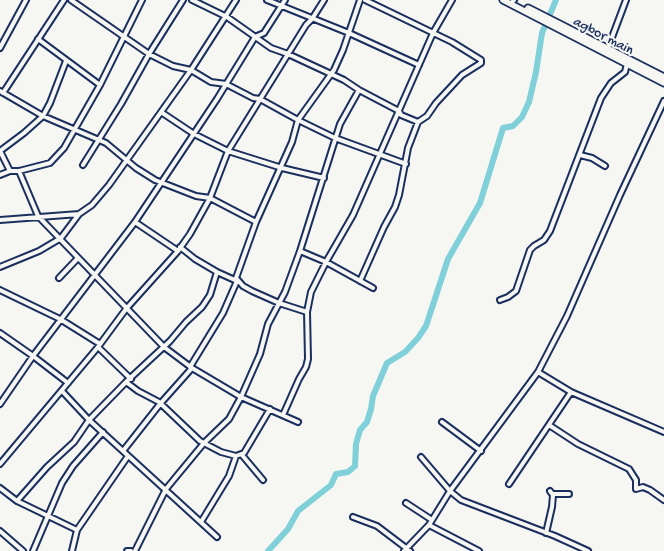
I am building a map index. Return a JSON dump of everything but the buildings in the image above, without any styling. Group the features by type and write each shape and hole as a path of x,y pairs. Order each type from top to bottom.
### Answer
{"main road":[{"name":"agbor main","path":"503,0 608,48 664,77"},
{"name":"agbor main","path":"513,0 544,18"},
{"name":"agbor main","path":"558,25 664,83"}],"street":[{"path":"0,48 26,0"},
{"path":"64,0 2,92 43,116 106,143 136,168 155,180 196,196 210,198 256,222"},
{"path":"71,0 149,54 173,66 192,70 211,82 226,84 253,98 260,99 335,138 406,164"},
{"path":"0,175 10,171 19,171 50,163 64,148 100,85 142,0"},
{"path":"83,165 183,0"},
{"path":"192,0 227,17 271,48 344,80 399,111 401,116 418,122"},
{"path":"0,267 39,251 61,238 79,214 92,205 109,185 192,70 236,0"},
{"path":"266,0 349,33 419,66"},
{"path":"0,404 60,319 135,222 194,134 255,37 264,33 285,0"},
{"path":"0,464 196,226 210,198 228,150 306,25 324,0"},
{"path":"123,452 191,368 223,313 256,222 282,168 298,120 331,74 349,33 360,0"},
{"path":"360,281 395,207 408,148 418,122 427,116 436,103 462,75 481,63 481,60 458,45 365,0"},
{"path":"377,6 380,0"},
{"path":"283,415 308,359 307,312 311,292 353,215 433,33 452,0"},
{"path":"608,48 626,0"},
{"path":"38,39 100,85"},
{"path":"10,171 0,151 43,116 50,104 66,61"},
{"path":"500,300 508,297 516,290 530,250 544,240 550,231 601,98 611,83 625,72 627,64"},
{"path":"135,551 166,489 204,444 229,419 241,397 260,354 268,324 285,292 300,251 340,124 359,90"},
{"path":"353,517 378,526 384,533 407,550 429,525 450,491 538,372 567,316 664,101"},
{"path":"161,112 194,134 228,150 282,168 324,178"},
{"path":"580,155 592,158 605,166"},
{"path":"19,171 38,216 164,347 191,368 241,397 298,422"},
{"path":"0,220 79,214"},
{"path":"135,222 217,272 236,280 243,286 279,303 307,312"},
{"path":"300,251 326,262 373,288"},
{"path":"59,278 78,258"},
{"path":"17,500 47,467 74,442 89,420 202,308 210,295 217,272"},
{"path":"234,286 243,286"},
{"path":"0,290 60,319 99,345 131,378"},
{"path":"0,340 2,334 68,383"},
{"path":"538,372 571,392 664,432"},
{"path":"126,382 160,404 204,444 221,452 236,456 242,455 270,409"},
{"path":"62,391 89,420 217,537"},
{"path":"509,484 571,392"},
{"path":"442,422 481,451"},
{"path":"549,425 578,444 629,469 636,480 636,489 643,487 664,500"},
{"path":"32,551 62,482 73,466 103,432"},
{"path":"242,455 263,480"},
{"path":"72,551 77,530 128,456"},
{"path":"201,522 229,476 236,456"},
{"path":"421,456 450,491 466,502 588,551"},
{"path":"0,488 17,500 77,530"},
{"path":"546,533 551,514 551,493 569,494"},
{"path":"406,503 432,520"},
{"path":"429,525 480,551"},
{"path":"0,531 23,551"},
{"path":"126,551 131,551"}],"waterway":[{"path":"268,551 288,529 298,511 331,485 336,474 348,472 355,466 356,444 360,430 367,422 373,396 387,363 405,352 426,326 448,259 480,203 503,128 513,126 522,117 529,102 542,33 556,0"}]}
